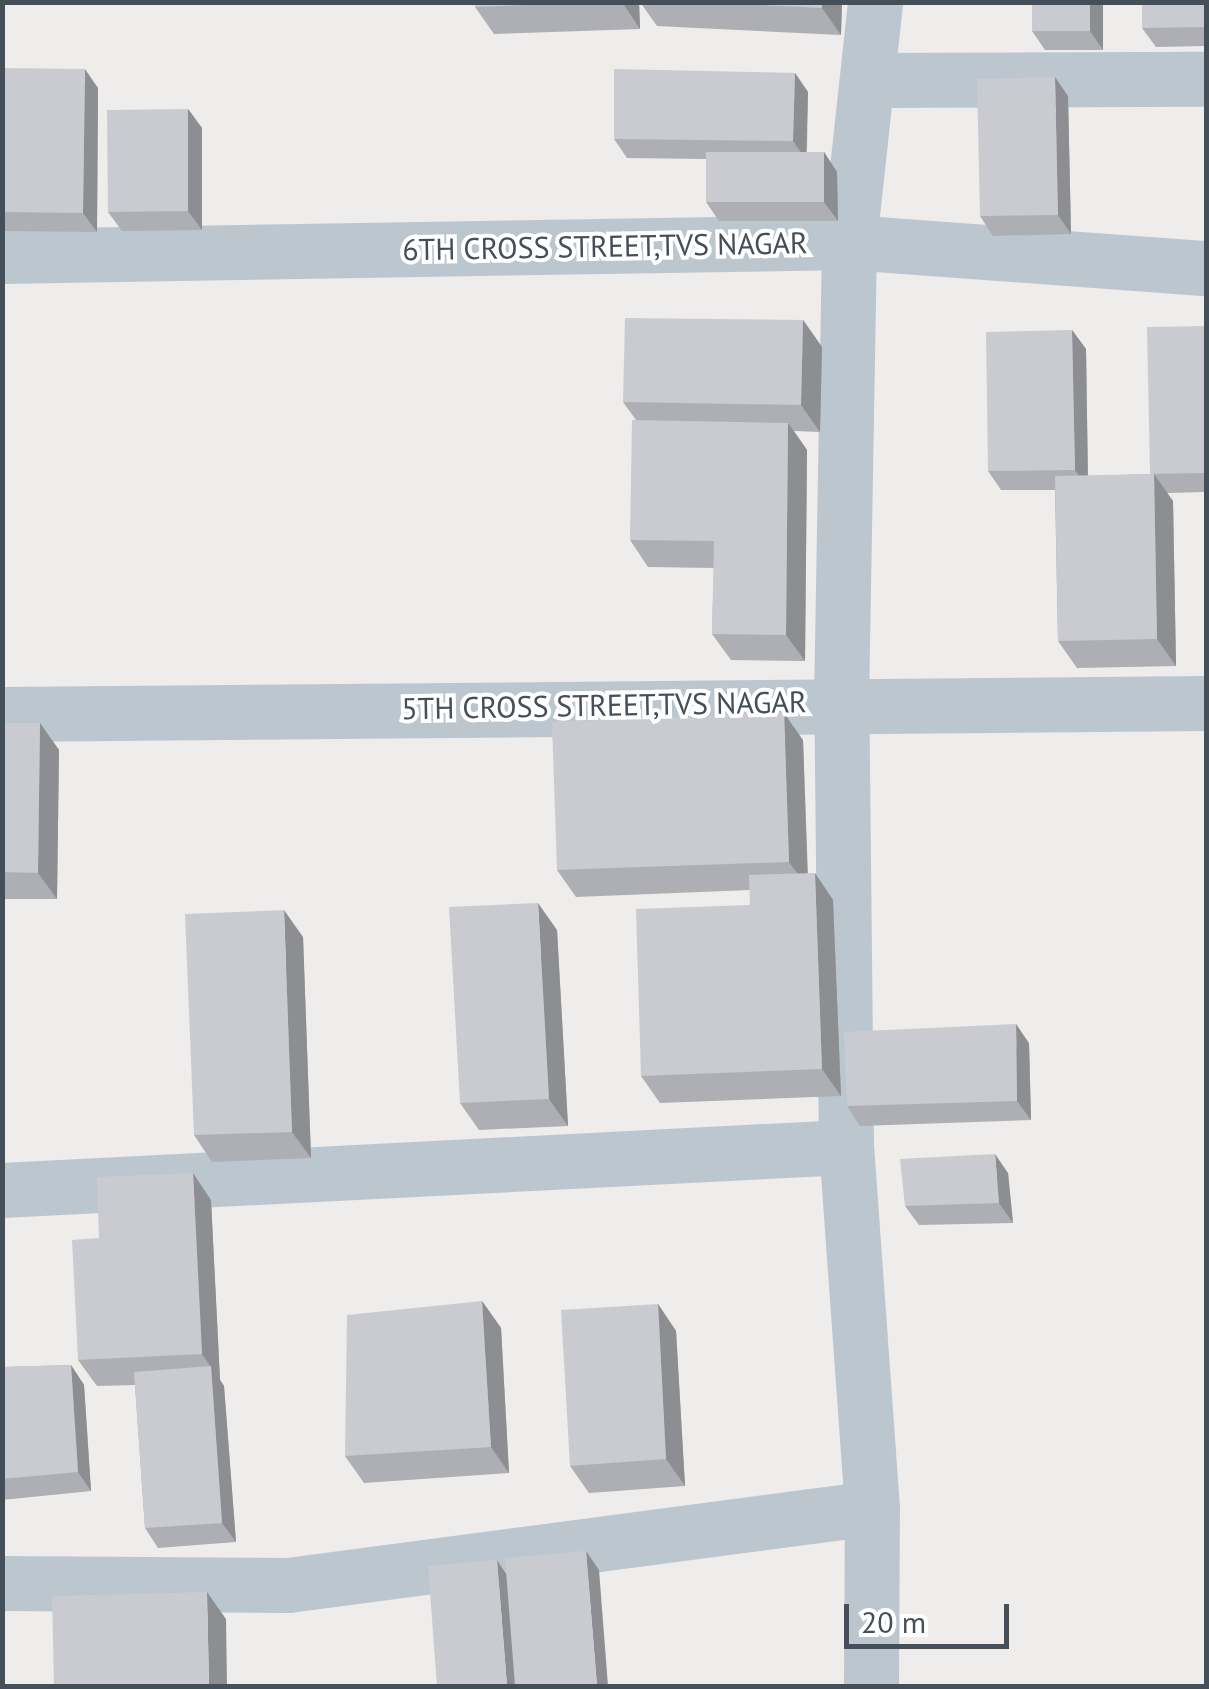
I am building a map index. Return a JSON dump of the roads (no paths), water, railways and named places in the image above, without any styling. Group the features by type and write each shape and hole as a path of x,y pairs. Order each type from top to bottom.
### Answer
{"street":[{"path":"871,1686 872,1508 846,1146 840,702 850,242 873,80 875,2"},
{"path":"873,80 1206,79"},
{"name":"6TH CROSS STREET,TVS NAGAR","path":"2,256 850,242 1206,268"},
{"name":"5TH CROSS STREET,TVS NAGAR","path":"2,714 840,702 1206,703"},
{"path":"2,1190 846,1146"},
{"path":"2,1584 288,1585 872,1508"}]}
